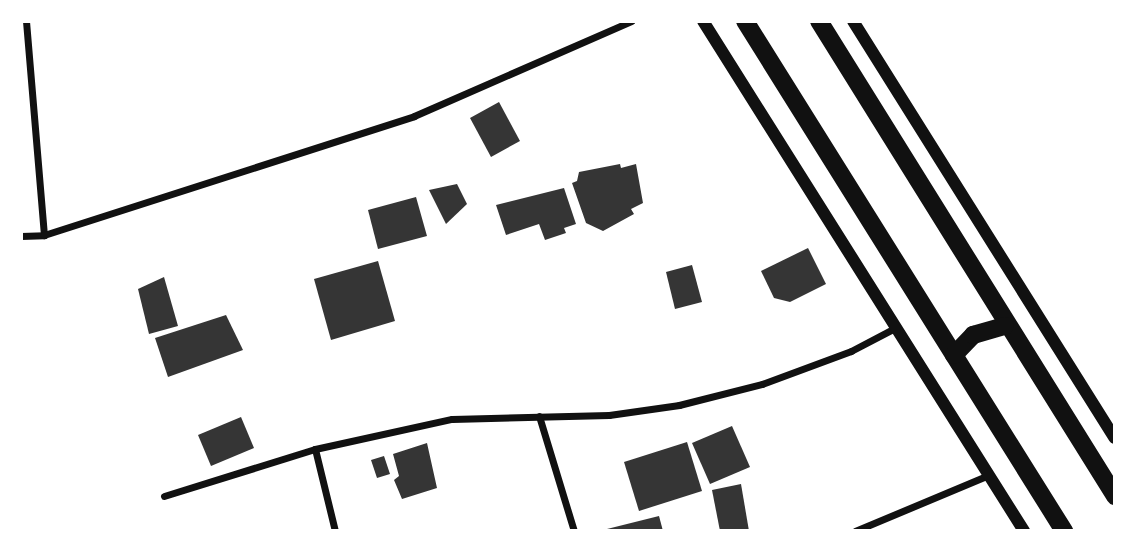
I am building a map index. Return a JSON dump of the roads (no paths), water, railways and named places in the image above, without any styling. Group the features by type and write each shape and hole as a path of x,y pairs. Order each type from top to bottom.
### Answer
{"main road":[{"path":"745,21 1064,531"},
{"path":"818,21 1005,326 1115,496"},
{"path":"954,355 972,335 1005,326"}],"street":[{"path":"26,21 44,235"},
{"path":"21,236 44,235 414,116 631,21"},
{"path":"703,21 1024,531"},
{"path":"853,21 1115,438"},
{"path":"164,496 315,449 452,419 609,415 739,390 851,351 898,327"},
{"path":"539,416 574,531"},
{"path":"315,449 335,531"},
{"path":"855,531 990,475"}]}
